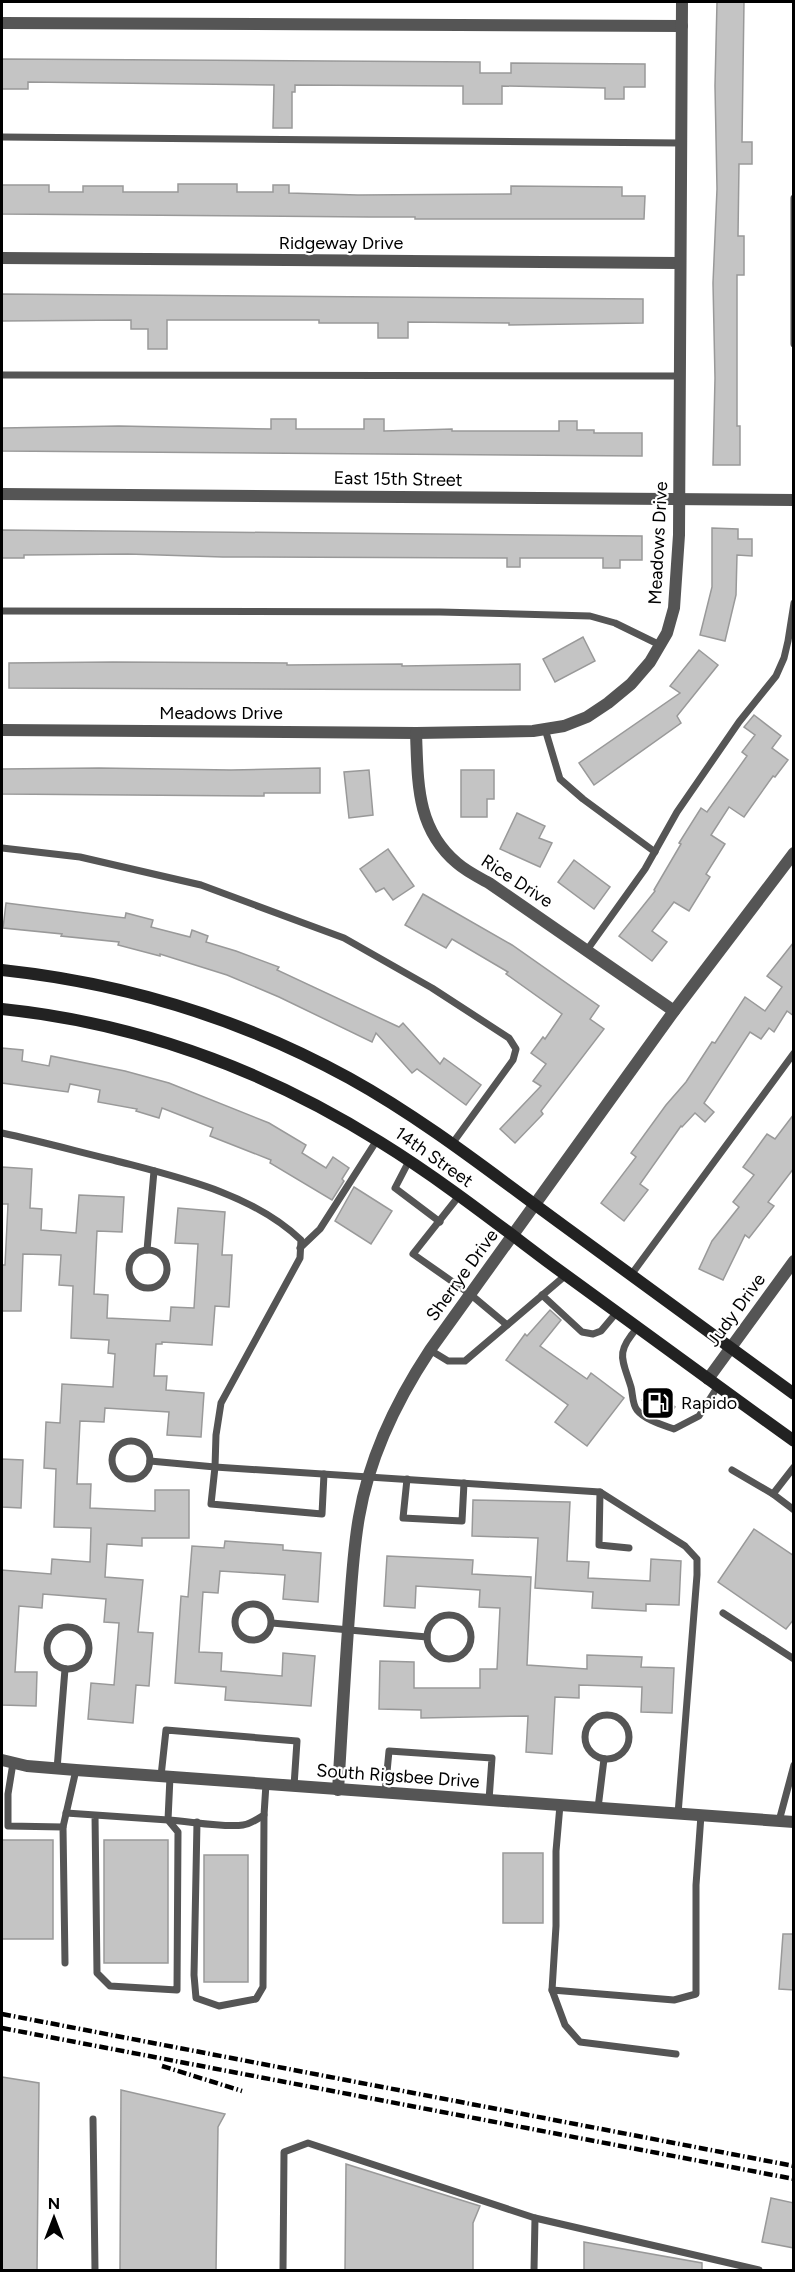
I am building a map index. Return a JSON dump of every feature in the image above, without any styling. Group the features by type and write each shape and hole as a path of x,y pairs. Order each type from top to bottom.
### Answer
{"main road":[{"name":"14th Street","path":"2,970 57,977 159,1000 236,1025 350,1079 452,1144 794,1394"},
{"name":"14th Street","path":"2,1009 61,1017 104,1026 199,1053 288,1091 410,1161 794,1442"}],"street":[{"name":"Meadows Drive","path":"2,730 416,733 545,729 564,726 587,717 631,684 650,662 667,633 674,608 679,535 682,2"},
{"path":"2,23 682,26"},
{"name":"Ridgeway Drive","path":"2,258 680,263"},
{"name":"East 15th Street","path":"2,494 794,500"},
{"name":"Rice Drive","path":"416,733 420,801 425,821 446,853 458,865 587,950 674,1011"},
{"name":"Sherrye Drive","path":"338,1790 357,1526 369,1477 395,1409 410,1380 430,1350 512,1235 674,1011 794,853"},
{"name":"Judy Drive","path":"713,1383 731,1348 794,1261"},
{"name":"South Rigsbee Drive","path":"7,1761 57,1769 794,1822"}],"lane":[{"path":"2,137 681,143"},
{"path":"794,198 794,344"},
{"path":"2,375 680,376"},
{"path":"587,950 645,869 677,812 739,722 776,676 784,658 794,603"},
{"path":"2,611 440,612 590,616 615,623 660,645"},
{"path":"545,729 560,779 583,800 655,852"},
{"path":"2,848 80,857 201,885 344,938 432,988 509,1038 516,1049 513,1060 452,1144"},
{"path":"631,1275 794,1053"},
{"path":"2,1132 154,1171 236,1197 287,1227 301,1240 300,1258 221,1403 216,1435 211,1504 322,1514 324,1474"},
{"path":"300,1248 320,1229 377,1140"},
{"path":"410,1161 395,1188 441,1222"},
{"path":"147,1250 154,1171"},
{"path":"459,1196 441,1222 413,1254 470,1294 507,1325"},
{"path":"147,1250 159,1253 164,1258 168,1270 163,1281 152,1288 135,1283 129,1272 131,1259 136,1254 147,1250"},
{"path":"430,1350 448,1361 465,1361 566,1275"},
{"path":"542,1295 582,1332 593,1334 601,1331 617,1312"},
{"path":"638,1327 627,1340 622,1353 625,1374 637,1410 656,1423 674,1429 699,1416 713,1383"},
{"path":"129,1442 136,1442 146,1449 150,1461 146,1472 135,1479 129,1479 118,1474 112,1464 112,1458 118,1447 129,1442"},
{"path":"150,1461 600,1492 685,1546 697,1559 697,1575 678,1814"},
{"path":"773,1494 794,1467"},
{"path":"732,1470 773,1494 794,1510"},
{"path":"406,1479 403,1518 462,1521 465,1483"},
{"path":"600,1492 598,1545 629,1548"},
{"path":"254,1604 269,1612 272,1623 267,1635 256,1640 244,1638 239,1634 235,1623 243,1607 254,1604"},
{"path":"723,1613 794,1659"},
{"path":"444,1615 451,1615 465,1622 471,1635 467,1648 450,1659 436,1655 431,1650 427,1637 432,1623 444,1615"},
{"path":"272,1623 427,1637"},
{"path":"72,1628 85,1635 90,1648 85,1661 80,1666 66,1669 54,1663 50,1658 48,1646 53,1634 58,1630 72,1628"},
{"path":"57,1769 66,1669"},
{"path":"607,1714 621,1719 626,1724 630,1738 624,1751 612,1759 604,1759 591,1752 585,1739 588,1725 599,1715 607,1714"},
{"path":"95,1815 98,1973 110,1986 177,1990 178,1832 168,1820 166,1730 297,1741 294,1786"},
{"path":"385,1793 389,1751 492,1758 489,1800"},
{"path":"598,1808 604,1759"},
{"path":"7,1761 8,1826 63,1827"},
{"path":"779,1821 794,1766"},
{"path":"64,1963 63,1827 76,1770"},
{"path":"197,1822 194,1975 196,1998 219,2006 256,1999 263,1987 266,1784"},
{"path":"560,1805 557,1828 556,1926 552,1990 565,2025 580,2042 676,2054"},
{"path":"66,1813 243,1825 264,1815"},
{"path":"552,1990 674,2000 696,1994 696,1885 701,1815"},
{"path":"93,2119 95,2271"},
{"path":"283,2271 284,2152 308,2143 535,2218 759,2271"},
{"path":"534,2271 535,2218"}],"building":[{"path":"717,2 744,2 742,142 752,142 752,164 739,164 738,236 744,236 744,275 737,275 737,426 740,426 740,465 713,465"},
{"path":"2,59 480,62 480,73 511,73 511,63 645,64 645,87 624,87 624,99 605,99 605,88 502,86 502,104 463,104 463,86 295,85 295,92 292,92 292,128 273,128 274,85 28,82 28,89 2,89"},
{"path":"178,184 237,184 237,192 273,192 273,185 289,185 289,193 358,195 511,194 511,186 622,187 622,196 645,196 644,219 2,214 2,185 49,185 49,192 83,192 83,186 123,186 123,192 178,192"},
{"path":"2,294 643,299 643,323 509,325 509,323 408,322 408,338 378,338 378,323 319,323 319,320 167,320 167,349 148,349 148,329 131,329 131,320 2,321"},
{"path":"271,419 296,419 296,429 364,429 364,419 384,419 384,431 452,429 452,431 559,431 559,421 577,421 577,430 594,430 594,433 642,433 642,456 2,451 2,428 119,426 271,429"},
{"path":"712,528 738,529 738,539 752,539 752,556 737,555 736,595 725,641 700,635 712,587"},
{"path":"2,530 642,536 642,560 620,560 620,568 603,568 603,558 520,558 520,567 507,567 507,558 223,557 128,554 24,555 24,558 2,558"},
{"path":"583,637 595,661 555,682 543,659"},
{"path":"699,650 718,665 677,716 681,723 594,785 579,763 680,693 670,686"},
{"path":"9,663 402,664 402,666 520,664 520,690 9,688"},
{"path":"754,715 781,736 772,748 788,760 775,777 773,776 744,817 729,807 711,835 725,844 706,874 710,877 689,911 674,902 652,931 667,942 652,961 619,936 655,891 681,844 679,843 701,808 707,812 747,756 742,752 755,735 744,727"},
{"path":"320,768 320,793 264,793 264,796 2,794 2,769 231,770"},
{"path":"369,770 373,815 349,818 344,772"},
{"path":"461,770 494,770 494,799 487,799 487,817 461,817"},
{"path":"517,813 545,826 539,838 552,843 540,867 500,849"},
{"path":"388,849 414,886 393,900 384,888 376,892 360,869"},
{"path":"574,860 610,887 594,909 558,882"},
{"path":"423,894 512,945 599,1006 590,1019 604,1029 541,1111 543,1114 515,1143 500,1129 541,1086 533,1081 546,1064 531,1053 543,1037 545,1039 562,1014 506,974 508,972 452,939 446,948 405,925"},
{"path":"6,903 125,918 126,913 153,920 151,927 190,937 192,930 208,936 206,942 279,967 277,970 399,1027 403,1023 440,1064 444,1058 481,1085 466,1105 417,1069 412,1073 376,1033 372,1042 279,997 227,975 160,954 160,956 118,945 119,942 3,928"},
{"path":"794,942 794,1016 787,1011 774,1032 769,1028 761,1039 750,1032 704,1103 714,1112 705,1122 695,1113 681,1126 640,1184 648,1190 624,1221 601,1203 636,1157 631,1153 686,1082 712,1042 715,1043 745,997 765,1011 782,987 767,976"},
{"path":"2,1048 23,1050 22,1061 49,1066 51,1056 125,1071 169,1083 269,1123 306,1145 302,1153 326,1168 333,1157 349,1168 332,1200 270,1163 271,1160 210,1136 213,1128 162,1108 159,1118 136,1111 137,1109 98,1102 100,1090 70,1084 68,1092 2,1083"},
{"path":"794,1114 794,1168 768,1202 774,1206 749,1238 745,1235 723,1280 699,1269 712,1241 739,1207 733,1202 754,1175 743,1167 767,1134 775,1139"},
{"path":"2,1167 32,1169 30,1208 42,1209 41,1230 76,1233 79,1195 124,1197 122,1232 97,1231 94,1294 108,1295 107,1318 170,1321 171,1307 194,1308 198,1244 175,1243 178,1208 225,1212 222,1255 232,1255 229,1307 215,1306 212,1345 162,1342 162,1344 156,1344 154,1376 167,1376 166,1390 204,1393 201,1437 167,1435 169,1412 105,1408 104,1422 80,1421 77,1484 91,1484 90,1508 155,1511 155,1490 189,1490 189,1538 142,1538 142,1546 107,1544 105,1577 143,1580 138,1632 153,1633 149,1686 136,1685 133,1723 88,1719 91,1683 114,1685 119,1623 104,1622 106,1599 43,1594 42,1608 19,1606 15,1672 37,1672 36,1706 2,1705 2,1570 51,1574 52,1559 90,1562 91,1528 54,1527 56,1469 44,1468 46,1422 60,1423 62,1384 113,1387 115,1354 108,1353 109,1340 71,1338 73,1286 59,1285 61,1255 23,1254 21,1311 2,1311 2,1265 5,1265 8,1204 2,1204"},
{"path":"354,1187 392,1211 371,1244 335,1221"},
{"path":"550,1310 561,1320 540,1346 587,1379 591,1373 624,1398 587,1446 555,1422 568,1405 506,1360 525,1334 527,1336"},
{"name":"Rapido","path":"650,1388 675,1407 666,1418 642,1400"},
{"path":"2,1459 23,1460 21,1508 2,1507"},
{"path":"473,1500 570,1502 567,1561 589,1562 588,1578 650,1581 651,1559 681,1561 679,1605 646,1604 646,1611 592,1608 593,1592 535,1588 538,1538 472,1536"},
{"path":"754,1529 794,1556 794,1619 786,1629 718,1582"},
{"path":"225,1541 283,1545 283,1550 321,1553 318,1602 283,1599 285,1575 220,1571 218,1593 203,1592 199,1652 222,1653 221,1671 282,1676 283,1653 315,1656 311,1706 225,1700 226,1687 175,1683 181,1596 188,1597 192,1546 224,1548"},
{"path":"387,1556 473,1560 472,1574 531,1577 527,1665 587,1669 587,1655 642,1657 641,1667 674,1668 672,1713 641,1712 642,1687 579,1685 579,1698 555,1697 552,1754 526,1752 528,1716 421,1718 421,1710 379,1709 380,1661 414,1662 414,1688 480,1688 480,1669 497,1669 500,1608 479,1607 480,1590 416,1586 415,1608 384,1606"},
{"path":"2,1840 53,1840 53,1939 2,1939"},
{"path":"104,1840 168,1840 168,1963 104,1963"},
{"path":"503,1853 543,1853 543,1923 503,1923"},
{"path":"204,1855 248,1855 248,1982 204,1982"},
{"path":"783,1934 794,1934 794,1990 779,1989"},
{"path":"2,2077 39,2083 37,2271 2,2271"},
{"path":"121,2090 225,2114 218,2127 216,2271 120,2271"},
{"path":"346,2164 480,2206 473,2223 473,2271 345,2271"},
{"path":"771,2198 794,2203 794,2248 762,2242"},
{"path":"584,2242 702,2263 702,2271 584,2271"}],"railway":[{"path":"2,2014 794,2166"},
{"path":"2,2028 794,2179"},
{"path":"162,2066 242,2091"}],"place":[{"name":"Rapido","path":"658,1403"}]}
